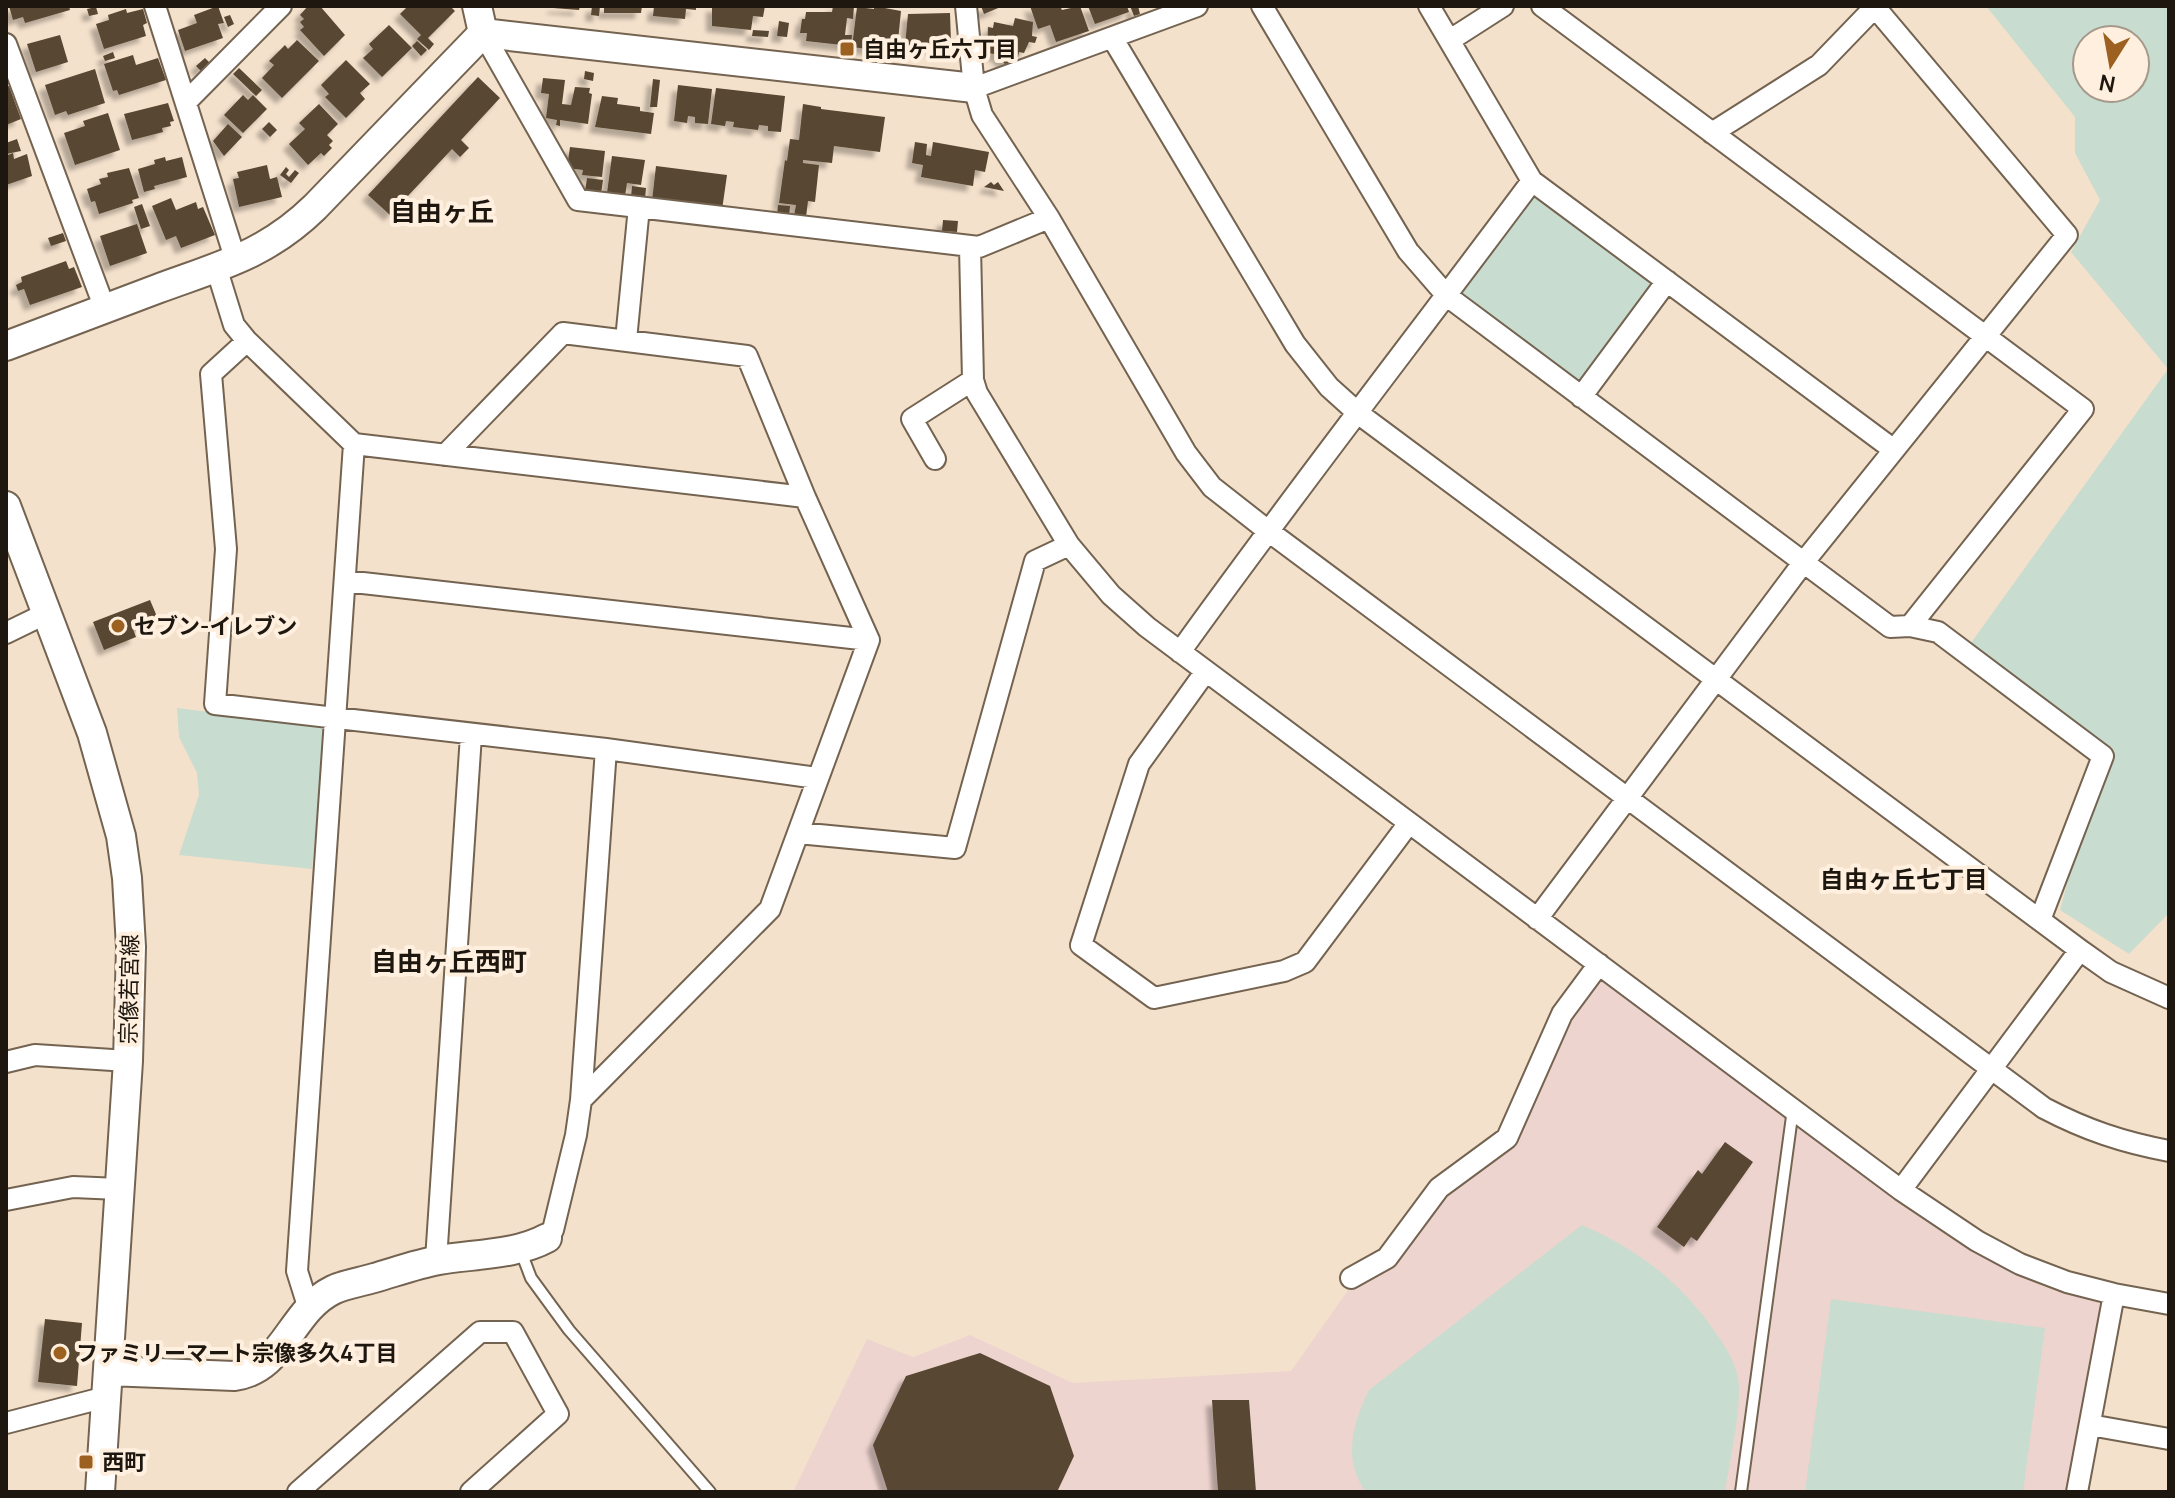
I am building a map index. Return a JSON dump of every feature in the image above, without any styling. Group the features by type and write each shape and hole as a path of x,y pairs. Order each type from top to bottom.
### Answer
{"street":[{"path":"155,6 186,102 226,264 234,325 354,444 805,497"},
{"path":"186,102 281,6"},
{"path":"966,6 974,88 982,115 1049,218 1186,453 1212,487 2044,1108 2082,1128 2169,1151"},
{"path":"480,19 974,88 1197,6"},
{"path":"1262,6 1408,251 1447,296 1890,627 1910,626 1938,632 2103,756 2040,920"},
{"path":"1429,6 1532,181 1894,450"},
{"path":"1450,40 1503,6"},
{"path":"1542,6 2083,409 1910,626"},
{"path":"1537,919 1803,563 2067,235 1874,7 1819,65 1712,133"},
{"path":"480,19 578,200 970,247 979,247 1049,218"},
{"path":"6,346 226,264 274,242 294,228 480,19"},
{"path":"1113,39 1295,344 1329,387 1359,414 2080,950 2111,972 2169,998"},
{"path":"6,44 105,309"},
{"path":"1180,652 1267,530 1359,414 1532,181"},
{"path":"626,340 639,207"},
{"path":"970,247 973,380 977,393 1069,545 1111,595 1180,652 1537,919 1901,1190 1977,1241 2020,1264 2067,1282 2169,1304"},
{"path":"1581,397 1667,281"},
{"path":"445,455 563,333 747,356 869,640 770,909 581,1100"},
{"path":"247,341 211,374 226,549 215,704 606,749 817,778"},
{"path":"935,459 912,419 973,380"},
{"path":"308,1306 297,1271 354,444"},
{"name":"宗像若宮線","path":"6,506 92,733 121,836 127,878 131,947 128,1061 100,1492"},
{"path":"798,833 955,848 1035,561 1069,545"},
{"path":"345,581 869,640"},
{"path":"6,633 47,613"},
{"path":"1206,671 1139,764 1081,945 1154,998 1284,971 1305,962 1409,823"},
{"path":"436,1260 471,735"},
{"path":"6,1423 107,1384 249,1374 275,1353 308,1306 333,1290 436,1260 519,1248 547,1238 553,1230 576,1135 581,1100 606,749"},
{"path":"1901,1190 2080,950"},
{"path":"1351,1278 1387,1258 1439,1188 1507,1138 1562,1014 1599,964"},
{"path":"6,1062 35,1055 128,1061"},
{"path":"6,1200 73,1187 119,1189"},
{"path":"2077,1492 2114,1294"},
{"path":"298,1492 480,1332 513,1332 558,1414 471,1492"},
{"path":"2090,1425 2169,1439"}],"lane":[{"path":"1741,1492 1793,1108"},
{"path":"519,1248 531,1278 569,1330 710,1492"}],"shaded area":[{"path":"1595,980 1602,981 1969,1250 2043,1286 2098,1301 2100,1308 2068,1492 793,1492 867,1339 913,1357 970,1335 1073,1383 1291,1371 1351,1286 1447,1190 1513,1141 1569,1017"}],"green space":[{"path":"1986,6 2169,6 2169,913 2129,954 2060,910 2103,750 1968,647 2168,369 2071,252 2100,200 2075,153 2075,117"},
{"path":"1531,197 1539,197 1653,281 1652,290 1584,382 1576,382 1461,296"},
{"path":"177,708 321,726 325,733 312,869 179,855 199,795 197,773 179,737"},
{"path":"1582,1225 1639,1256 1672,1282 1702,1314 1727,1351 1737,1373 1739,1401 1725,1492 1366,1492 1354,1467 1352,1441 1358,1415 1369,1390"},
{"path":"1831,1299 2045,1328 2023,1492 1805,1492"}],"building":[{"path":"9,6 69,6 70,10 25,23 23,17 13,20"},
{"path":"218,6 224,23 218,24 223,38 185,51 178,30 197,23 194,15"},
{"path":"308,6 320,6 345,35 324,56 300,30 304,27 300,22 304,19 300,15"},
{"path":"408,6 450,6 455,11 428,38 434,44 429,50 417,39 421,35 400,14"},
{"path":"553,6 580,6 579,10"},
{"path":"592,6 600,6 599,16 591,15"},
{"path":"604,6 642,6 641,13 604,13"},
{"path":"654,6 696,6 696,10 686,9 685,19 653,16"},
{"path":"712,6 765,6 763,17 753,16 751,30 712,26"},
{"path":"833,6 854,6 853,19 847,18 845,35 852,35 851,46 806,41 807,33 800,33 806,12 832,12"},
{"path":"874,6 901,11 898,41 885,40 882,52 878,52 880,39 876,39 875,50 852,47 857,7 874,9"},
{"path":"981,6 1003,6 984,14"},
{"path":"1030,6 1060,6 1062,10 1080,6 1089,31 1056,42 1050,25 1038,29"},
{"path":"1088,6 1127,6 1129,12 1095,24"},
{"path":"1130,6 1138,6 1140,14 1134,16"},
{"path":"96,7 98,14 89,16 87,9"},
{"path":"126,9 127,13 143,9 147,23 143,25 146,36 104,49 96,24 109,20 108,15"},
{"path":"950,13 951,43 916,49 916,45 905,45 908,14"},
{"path":"230,15 234,24 228,27 224,17"},
{"path":"1015,18 1033,22 1032,36 1037,37 1035,43 1029,42 1024,53 1019,52 1018,57 1011,56 1014,61 1005,64 995,54 987,53 988,27 993,28 994,22 1013,26"},
{"path":"779,21 789,23 787,37 777,36"},
{"path":"389,25 412,48 382,77 363,58 373,49 369,44"},
{"path":"753,30 769,31 768,37 752,36"},
{"path":"60,35 68,62 36,72 27,44"},
{"path":"297,40 319,61 282,98 262,78 274,65 269,61 285,45 288,49"},
{"path":"417,41 427,50 421,56 412,46"},
{"path":"898,42 905,43 904,54 897,53"},
{"path":"113,52 115,58 105,61 103,56"},
{"path":"133,55 136,65 158,58 166,80 119,95 117,90 113,91 104,64"},
{"path":"205,58 210,63 201,71 196,66"},
{"path":"346,60 370,84 360,93 365,99 346,118 325,97 329,94 321,85"},
{"path":"239,68 262,90 256,96 233,74"},
{"path":"95,69 105,103 68,115 66,111 55,115 45,85"},
{"path":"585,71 594,73 593,81 584,79"},
{"path":"478,77 500,98 461,140 469,148 460,157 452,149 390,215 368,195"},
{"path":"543,78 565,80 562,104 571,105 575,87 590,88 588,124 560,120 560,126 556,125 557,120 546,118 549,94 541,93"},
{"path":"653,79 660,80 657,107 650,107"},
{"path":"678,85 712,89 708,124 695,123 695,117 688,116 687,123 674,121"},
{"path":"9,86 21,119 6,125 6,87"},
{"path":"716,88 785,96 781,132 768,131 768,126 759,125 758,130 733,127 734,122 726,121 725,126 711,124"},
{"path":"243,95 248,100 253,95 267,109 243,133 224,115"},
{"path":"602,96 618,98 617,104 640,107 640,111 654,113 651,134 595,127"},
{"path":"168,103 174,121 170,122 171,126 162,128 163,132 132,140 124,114"},
{"path":"319,104 338,124 327,135 333,141 329,145 332,148 308,165 289,144 305,129 299,123"},
{"path":"803,104 885,117 880,152 834,146 832,163 803,160 803,163 819,165 815,202 808,201 806,217 794,216 796,205 779,203 790,139 799,140"},
{"path":"108,113 120,150 75,165 64,133 85,126 83,121"},
{"path":"269,122 277,130 270,137 262,129"},
{"path":"228,124 242,137 224,156 213,141"},
{"path":"17,139 21,151 6,154 6,143"},
{"path":"915,142 927,144 926,155 931,156 933,142 989,152 985,172 975,170 973,186 921,177 923,165 912,163"},
{"path":"570,147 605,151 602,177 582,175 583,170 567,168"},
{"path":"13,153 14,159 27,154 32,176 6,185 6,156"},
{"path":"612,156 645,160 641,185 627,183 625,196 607,193"},
{"path":"165,157 166,161 182,157 187,177 144,192 138,169"},
{"path":"267,165 270,179 277,177 282,197 239,207 233,179 239,178 237,172"},
{"path":"656,166 727,175 722,210 652,201"},
{"path":"286,167 289,177 295,170 299,173 291,183 280,175"},
{"path":"129,168 139,198 132,200 133,203 99,214 87,189 101,184 99,179 108,177 107,173"},
{"path":"587,178 603,180 601,194 585,192"},
{"path":"991,182 994,185 998,182 1004,191 984,187"},
{"path":"632,186 646,188 645,199 631,197"},
{"path":"171,198 176,210 196,202 198,209 203,207 215,235 181,248 176,236 166,240 152,206"},
{"path":"142,204 150,226 141,229 134,207"},
{"path":"778,205 790,206 789,217 777,215"},
{"path":"943,220 958,221 957,232 942,231"},
{"path":"137,224 147,253 110,266 100,236"},
{"path":"63,233 66,241 51,246 48,238"},
{"path":"66,261 69,269 74,267 82,287 30,305 24,289 18,291 16,285 22,282 21,277"},
{"name":"セブン-イレブン","path":"150,600 158,619 133,629 136,637 104,650 93,622"},
{"path":"1725,1142 1753,1162 1697,1241 1691,1237 1684,1247 1657,1227 1698,1170 1702,1174"},
{"name":"ファミリーマート宗像多久4丁目","path":"45,1319 82,1323 77,1386 38,1382"},
{"path":"980,1353 1050,1386 1074,1456 1057,1492 888,1492 873,1445 906,1376"},
{"path":"1212,1400 1249,1400 1256,1492 1218,1492"}],"place":[{"name":"自由ヶ丘六丁目","path":"847,49"},
{"name":"セブン-イレブン","path":"118,626"},
{"name":"ファミリーマート宗像多久4丁目","path":"60,1353"},
{"name":"西町","path":"86,1462"}],"district":[{"name":"自由ヶ丘","path":"442,212"},
{"name":"自由ヶ丘七丁目","path":"1904,880"},
{"name":"自由ヶ丘西町","path":"449,962"}]}
